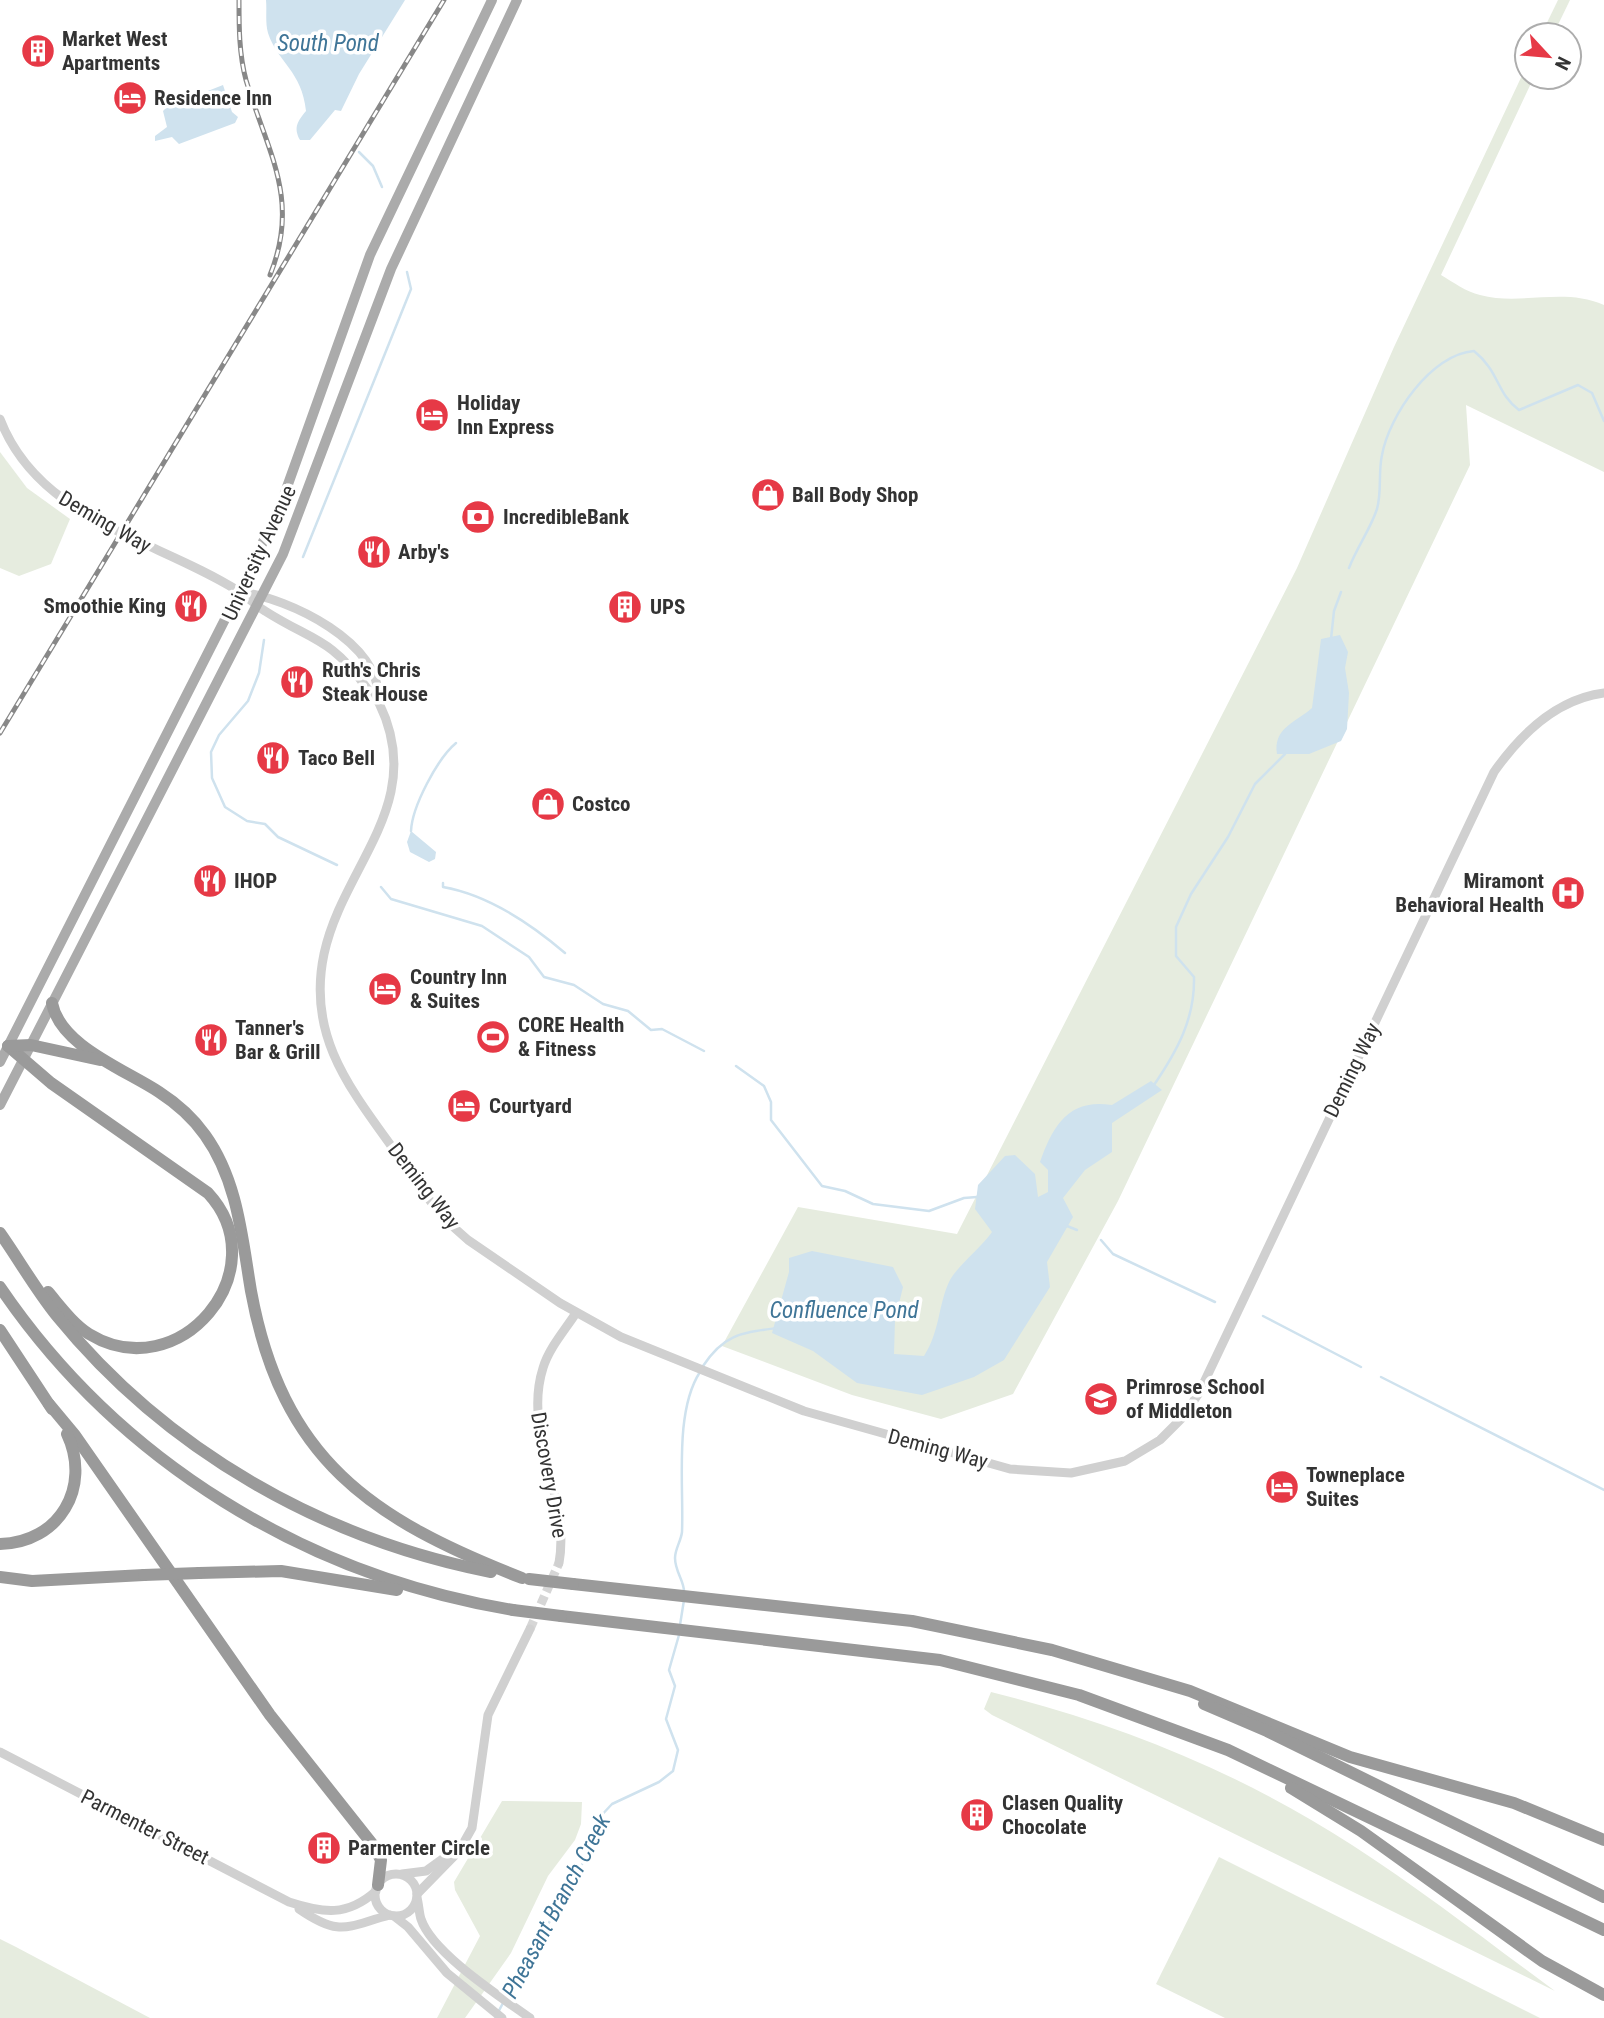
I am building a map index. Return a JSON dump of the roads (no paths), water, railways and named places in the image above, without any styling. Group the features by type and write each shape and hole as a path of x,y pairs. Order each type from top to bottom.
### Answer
{"highway":[{"path":"52,1003 56,1019 62,1026 104,1061 173,1102 203,1133 221,1161 237,1208 264,1349 282,1396 313,1444 350,1486 387,1514 437,1541 525,1578"},
{"path":"8,1046 31,1045 104,1061"},
{"path":"8,1046 23,1061 208,1193 222,1212 228,1228 232,1259 225,1286 204,1321 166,1343 143,1348 108,1342 80,1328 14,1253"},
{"path":"0,1233 54,1313 148,1410 243,1478 331,1524 386,1545 449,1564 525,1578 912,1621 1052,1650 1224,1703 1350,1756 1514,1803 1604,1840"},
{"path":"0,1287 47,1350 125,1432 209,1494 278,1533 332,1558 388,1581 445,1598"},
{"path":"0,1330 49,1404 74,1451 77,1467 74,1494 64,1512 48,1529 28,1540 0,1544"},
{"path":"49,1404 74,1434 270,1715 373,1845 381,1860 377,1888"},
{"path":"0,1577 32,1581 281,1571 513,1610 892,1653 981,1669 1129,1711 1228,1750 1604,1930"},
{"path":"1104,1665 1267,1731 1604,1897"},
{"path":"1228,1750 1361,1831 1536,1956 1604,1992"}],"main road":[{"name":"University Avenue","path":"0,1062 282,501 370,255 492,0"},
{"name":"University Avenue","path":"0,1105 260,600 306,498 391,269 517,0"}],"street":[{"name":"Deming Way","path":"0,419 18,454 51,491 122,533 239,591 322,623 351,644 374,675 379,687 378,701 391,745 391,793 380,830 334,922 324,952 320,995 330,1048 347,1084 442,1215 468,1240 606,1331 822,1417 1010,1469 1037,1473 1071,1473 1125,1461 1160,1440 1182,1418 1199,1393 1494,772 1519,740 1550,715 1572,702 1604,693"},
{"name":"Deming Way","path":"260,600 345,659 378,701"},
{"name":"Discovery Drive","path":"559,1563 562,1532 540,1436 536,1397 544,1365 576,1313"},
{"path":"392,1915 407,1913 417,1896 459,1851 472,1828 488,1715 530,1629"},
{"name":"Parmenter Street","path":"0,1752 289,1902 318,1921 340,1928 358,1927 392,1915"},
{"path":"475,1811 459,1842 443,1860 426,1871 387,1876 377,1888 380,1908 408,1927 447,1973 502,2018"},
{"path":"400,1874 410,1879 417,1896 421,1920 429,1933 468,1972 530,2018"},
{"name":"Parmenter Street","path":"289,1902 312,1909 337,1912 358,1905 377,1888"}],"water":[{"name":"South Pond","path":"266,0 405,0 359,74 341,111 335,110 310,140 300,140 298,135 297,124 306,111 304,97 268,33"},
{"path":"223,85 232,112 238,117 235,123 179,144 172,137 155,141 155,136 167,127 163,111 167,107"},
{"path":"1340,635 1348,652 1345,668 1349,693 1347,729 1341,741 1309,754 1277,754 1278,738 1282,732 1312,708 1321,639"},
{"path":"411,831 436,852 435,859 429,862 410,852 407,842"},
{"name":"Confluence Pond","path":"1151,1081 1162,1090 1112,1123 1112,1152 1085,1170 1063,1198 1073,1217 1047,1262 1050,1287 1004,1360 974,1377 922,1395 857,1383 813,1351 772,1333 789,1272 789,1258 812,1251 893,1267 903,1287 895,1320 894,1354 924,1356 933,1337 949,1282 992,1232 975,1209 978,1185 1005,1156 1015,1155 1035,1174 1038,1197 1048,1192 1048,1170 1040,1162 1051,1136 1065,1117 1084,1106 1112,1105"}],"waterway":[{"path":"359,152 373,166 382,187"},
{"path":"303,557 411,289 407,272"},
{"path":"1349,568 1377,509 1382,455 1393,423 1414,390 1442,363 1474,351 1489,367 1506,397 1519,410 1578,385 1592,393 1604,421"},
{"path":"1331,639 1334,611 1341,592"},
{"path":"264,640 259,673 248,701 219,735 211,752 212,778 225,807 247,821 265,824 278,837 337,865"},
{"path":"411,831 416,809 427,784 441,760 456,743"},
{"path":"1154,1085 1183,1034 1194,992 1194,977 1176,956 1176,927 1191,894 1228,837 1255,784 1285,754"},
{"path":"443,883 443,887 477,897 508,912 565,953"},
{"path":"381,887 391,899 482,926 529,957 544,977 574,985 603,1004 628,1011 651,1030 662,1029 704,1051"},
{"path":"736,1066 764,1086 771,1102 771,1120 822,1186 845,1191 873,1204 929,1211 964,1198 977,1197"},
{"path":"1067,1226 1077,1230"},
{"path":"1101,1240 1113,1254 1215,1302"},
{"path":"1263,1316 1361,1367"},
{"name":"Pheasant Branch Creek","path":"703,1366 726,1341 743,1334 777,1328"},
{"name":"Pheasant Branch Creek","path":"684,1593 675,1558 682,1532 683,1428 686,1407 700,1372"},
{"path":"1381,1377 1604,1490"},
{"name":"Pheasant Branch Creek","path":"680,1625 684,1600"},
{"name":"Pheasant Branch Creek","path":"507,1997 590,1850 598,1819 612,1804 659,1782 673,1771 678,1750 666,1719 675,1686 669,1670 679,1635"},
{"name":"Pheasant Branch Creek","path":"495,2018 503,2003"}],"tunnel":[{"path":"530,1629 559,1563"}],"railway":[{"path":"239,0 240,40 246,80 278,176 282,199 279,248 270,275"},
{"path":"0,733 444,0"}],"place":[{"name":"Market West Apartments","path":"38,51"},
{"name":"Residence Inn","path":"130,98"},
{"name":"Holiday Inn Express","path":"432,415"},
{"name":"Ball Body Shop","path":"768,495"},
{"name":"IncredibleBank","path":"478,517"},
{"name":"Arby's","path":"374,552"},
{"name":"Smoothie King","path":"191,606"},
{"name":"UPS","path":"625,607"},
{"name":"Ruth's Chris Steak House","path":"297,682"},
{"name":"Taco Bell","path":"273,758"},
{"name":"Costco","path":"548,804"},
{"name":"IHOP","path":"210,881"},
{"name":"Miramont Behavioral Health","path":"1568,893"},
{"name":"Country Inn & Suites","path":"385,989"},
{"name":"CORE Health & Fitness","path":"493,1037"},
{"name":"Tanner's Bar & Grill","path":"211,1040"},
{"name":"Courtyard","path":"464,1106"},
{"name":"Primrose School of Middleton","path":"1101,1399"},
{"name":"Towneplace Suites","path":"1282,1487"},
{"name":"Clasen Quality Chocolate","path":"977,1815"},
{"name":"Parmenter Circle","path":"324,1848"}]}
